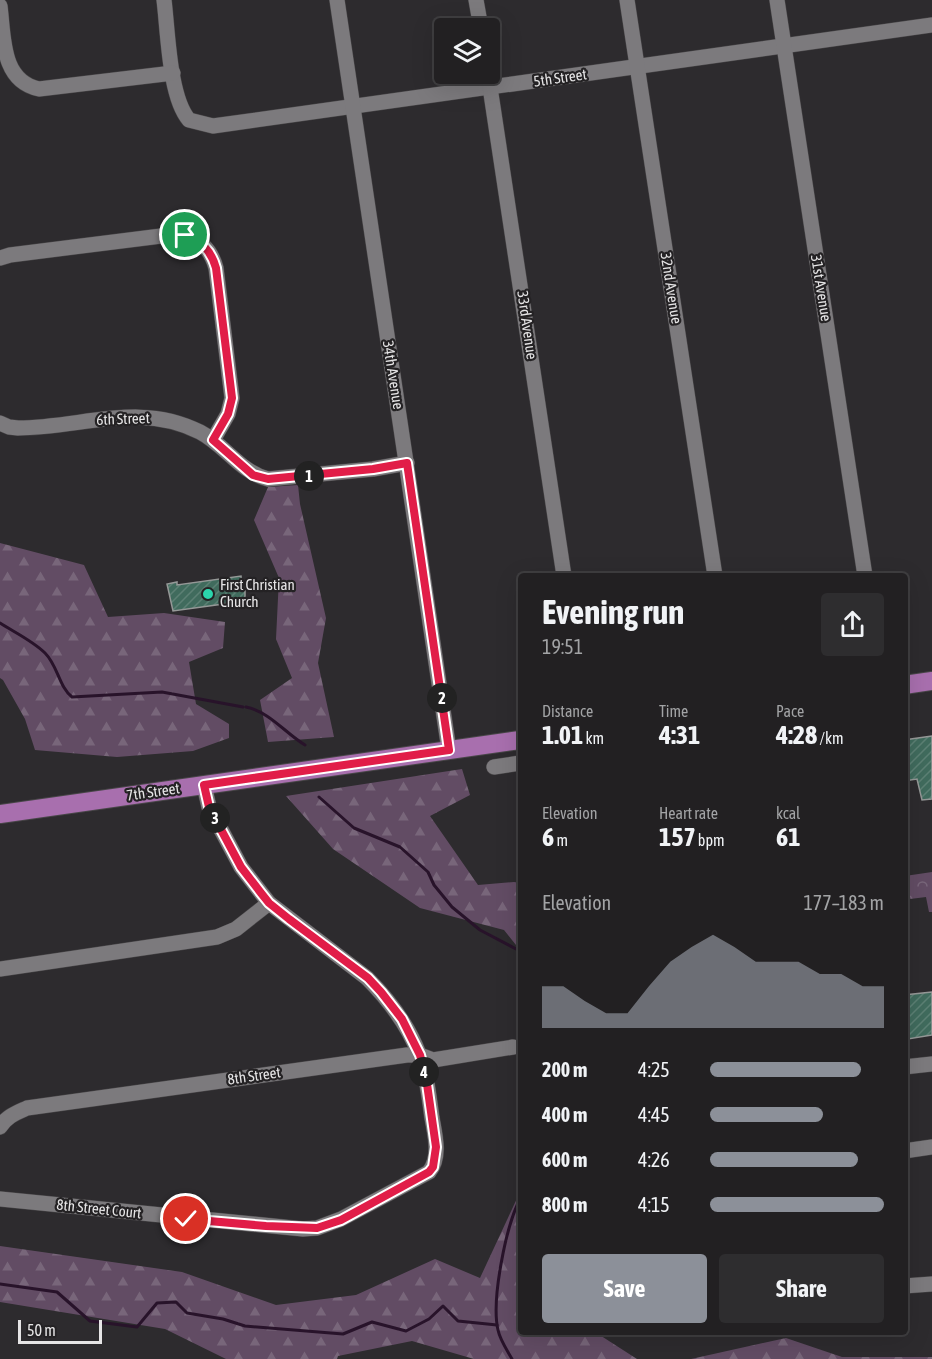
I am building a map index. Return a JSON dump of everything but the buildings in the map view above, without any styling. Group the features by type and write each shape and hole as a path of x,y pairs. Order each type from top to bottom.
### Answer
{"main road":[{"path":"908,684 932,681"},
{"name":"7th Street","path":"0,814 518,740"}],"street":[{"path":"0,6 8,65 24,84 39,89 173,74 164,0"},
{"name":"34th Avenue","path":"337,0 449,750"},
{"path":"476,0 479,18"},
{"name":"32nd Avenue","path":"627,0 715,573"},
{"name":"31st Avenue","path":"777,0 865,573"},
{"name":"5th Street","path":"500,80 637,67 932,25"},
{"name":"5th Street","path":"173,74 179,105 189,120 213,126 352,107 473,84"},
{"name":"33rd Avenue","path":"489,84 564,573"},
{"path":"0,258 162,236 185,235 198,240 210,252 216,268 232,398 228,414 213,440"},
{"name":"6th Street","path":"1,423 9,427 28,428 126,416 172,420 213,440 253,475 268,479 373,469 407,463"},
{"path":"494,766 518,763"},
{"path":"204,785 209,807 241,867 269,903 368,978 402,1019 420,1055"},
{"path":"0,969 217,937 236,929 269,903"},
{"name":"8th Street","path":"0,1127 14,1113 27,1108 407,1055 420,1055 433,1060 513,1047"},
{"name":"8th Street Court","path":"0,1199 266,1226 317,1228 341,1220 429,1172 433,1167 435,1139 426,1077 420,1055"},
{"path":"908,1067 932,1064"},
{"path":"908,1150 932,1147"},
{"path":"908,1286 932,1284"}],"green space":[{"path":"298,485 300,504 326,618 318,663 334,737 268,742 260,700 292,678 276,639 279,578 254,520 268,487"},
{"path":"0,543 84,565 108,617 164,613 225,622 223,648 189,662 196,704 229,724 229,738 193,751 117,757 35,750 25,719 0,678"},
{"path":"462,769 470,795 430,816 478,885 518,883 518,948 504,930 420,908 333,849 286,796"},
{"path":"932,872 932,912 929,912 926,897 910,899 910,906 908,906 908,876"},
{"path":"518,1196 518,1335 600,1335 637,1359 474,1359 412,1341 338,1356 337,1359 226,1359 165,1329 0,1302 0,1246 182,1272 276,1305 356,1295 435,1259 480,1278"},
{"path":"786,1338 842,1357 932,1357 932,1359 691,1359"}],"waterway":[{"path":"0,623 45,653 64,688 72,697 162,692 243,707"},
{"path":"246,707 263,713 305,745"},
{"path":"319,797 354,828 400,847 428,872 434,885 452,907 480,930 518,950"},
{"path":"512,1359 499,1334 496,1317 501,1263 518,1204"},
{"path":"0,1284 57,1292 90,1321 137,1327 157,1303 176,1302 187,1313 223,1319 245,1326 343,1334 372,1322 406,1331 429,1319 443,1306 458,1321 497,1325"}],"place":[{"name":"First Christian Church","path":"208,594"}],"route":[{"path":"185,235 198,240 210,252 216,268 232,398 228,414 213,440 253,475 268,479 373,469 407,463 449,750 204,785 209,807 241,867 269,903 368,978 402,1019 420,1055 426,1077 436,1147 433,1167 429,1172 328,1225 303,1229 186,1219"}]}
